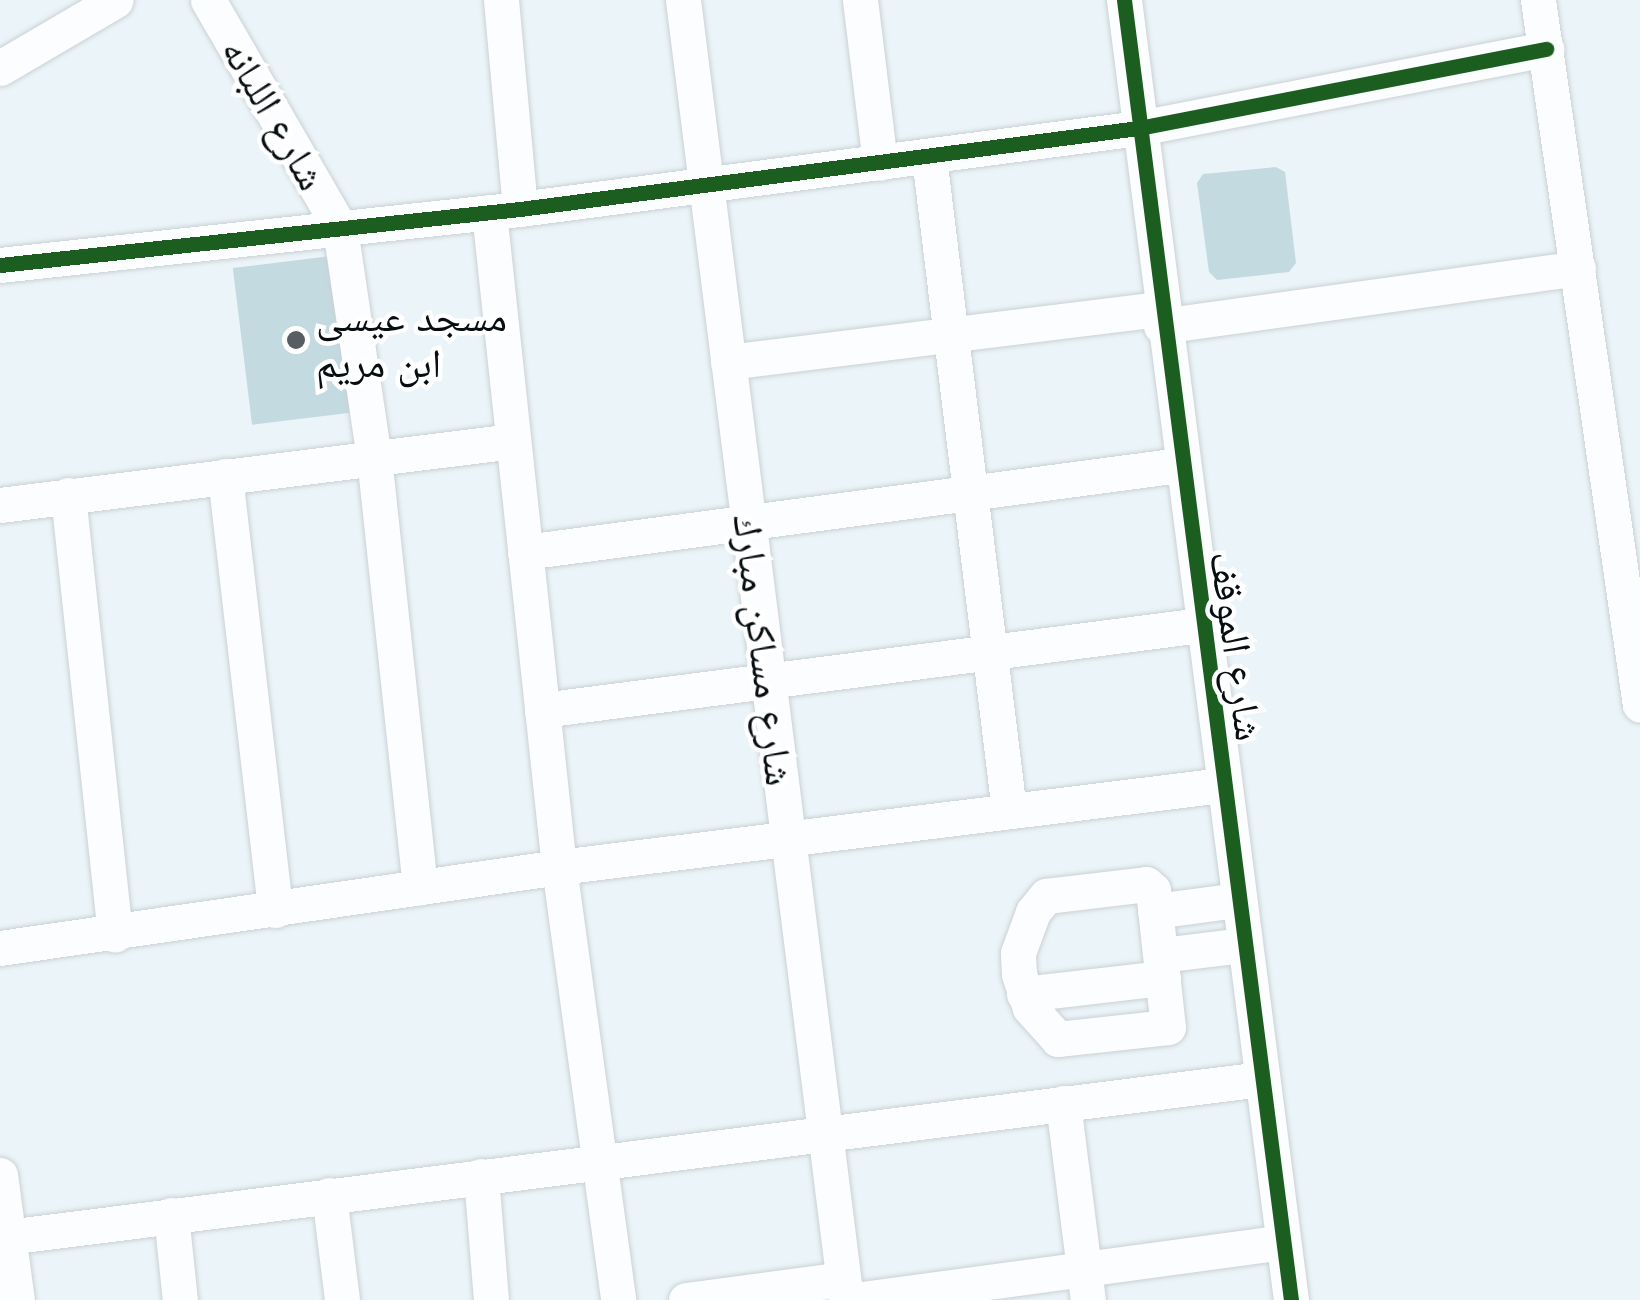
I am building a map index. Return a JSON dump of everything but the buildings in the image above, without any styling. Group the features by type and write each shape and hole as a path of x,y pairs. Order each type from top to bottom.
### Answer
{"street":[{"path":"0,68 116,0"},
{"name":"شارع اللبانه","path":"208,0 340,228"},
{"path":"501,0 513,441 559,867 618,1300"},
{"name":"شارع مساكن مبارك","path":"683,0 848,1293"},
{"path":"860,0 880,163"},
{"name":"شارع الموقف","path":"1124,0 1160,318 1291,1300"},
{"path":"1538,0 1640,705"},
{"path":"0,265 706,186 1139,128 1546,49"},
{"path":"929,157 974,492 1009,810"},
{"path":"340,228 374,456 420,888"},
{"path":"728,362 953,332 1160,318 1578,268"},
{"path":"0,505 513,441"},
{"path":"525,552 1180,465"},
{"path":"225,476 274,910"},
{"path":"68,495 114,934"},
{"path":"542,710 1201,625"},
{"path":"0,948 559,867 1222,785"},
{"path":"1163,979 1153,890 1146,884 1046,896 1018,952 1031,1007 1163,979 1244,945"},
{"path":"1156,910 1237,900"},
{"path":"8,1237 1261,1079"},
{"path":"1063,1103 1086,1283"},
{"path":"0,1175 17,1300"},
{"path":"480,1176 491,1300"},
{"path":"330,1196 342,1300"},
{"path":"171,1215 180,1300"},
{"path":"686,1300 1086,1283 1283,1242"}],"cycle path":[{"path":"1124,0 1291,1300"},
{"path":"0,265 520,209 1139,128 1546,49"}],"place":[{"name":"مسجد عيسى ابن مريم","path":"296,340"}]}
